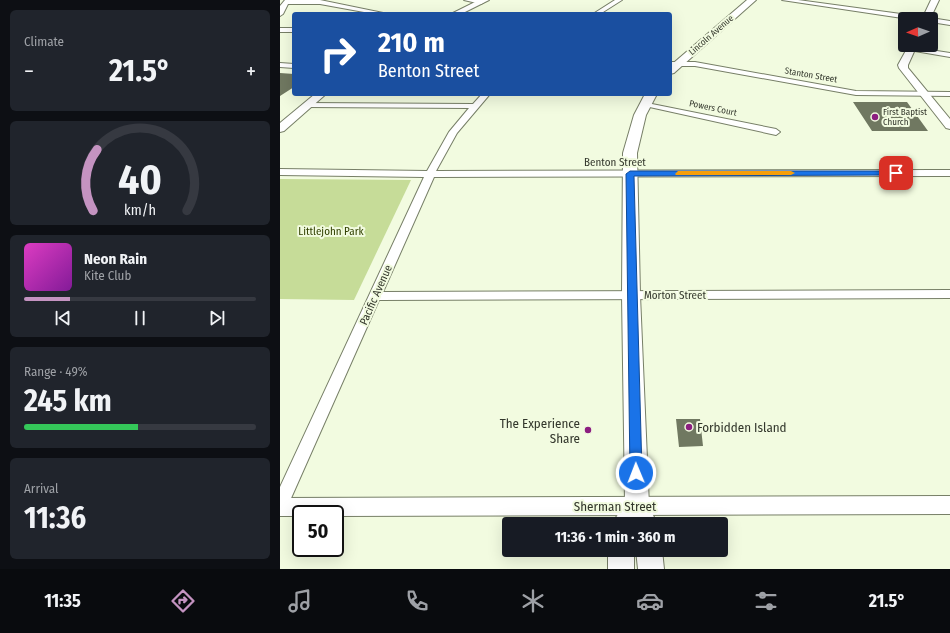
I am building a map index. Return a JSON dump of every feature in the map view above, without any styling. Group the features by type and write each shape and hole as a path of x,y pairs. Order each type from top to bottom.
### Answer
{"main road":[{"name":"Lincoln Avenue","path":"672,67 752,0"},
{"path":"635,517 630,153 634,136 648,99"},
{"path":"621,557 621,569"},
{"path":"650,557 651,569"}],"street":[{"path":"467,0 483,1"},
{"path":"599,12 619,0"},
{"path":"785,0 898,15"},
{"path":"928,12 935,0"},
{"path":"280,14 282,7 288,1 320,2 373,12"},
{"path":"459,12 483,1"},
{"path":"938,21 950,23"},
{"path":"280,30 292,30"},
{"path":"909,52 903,64 904,68 923,94 950,126"},
{"path":"936,52 950,55"},
{"name":"Stanton Street","path":"672,67 695,64 856,93 950,94"},
{"path":"280,65 292,66"},
{"path":"280,130 318,96"},
{"name":"Pacific Avenue","path":"280,506 430,174 453,132 484,96"},
{"name":"Powers Court","path":"648,99 776,132"},
{"path":"307,105 474,106"},
{"name":"Benton Street","path":"280,172 430,174 950,173"},
{"name":"Morton Street","path":"375,296 950,294"},
{"name":"Sherman Street","path":"659,517 950,505"},
{"name":"Sherman Street","path":"280,506 605,517"}],"green space":[{"name":"Littlejohn Park","path":"280,179 411,180 354,300 280,299"}],"building":[{"path":"280,73 292,74 292,88 280,96"},
{"name":"First Baptist Church","path":"853,102 907,102 928,131 872,131"},
{"name":"Forbidden Island","path":"676,419 700,419 703,446 679,447"}],"slow traffic":[{"path":"678,174 791,173"}],"place":[{"name":"First Baptist Church","path":"875,117"},
{"name":"Forbidden Island","path":"689,427"},
{"name":"The Experience Share","path":"588,430"}],"route":[{"path":"636,473 631,295 630,174 896,173"}]}
